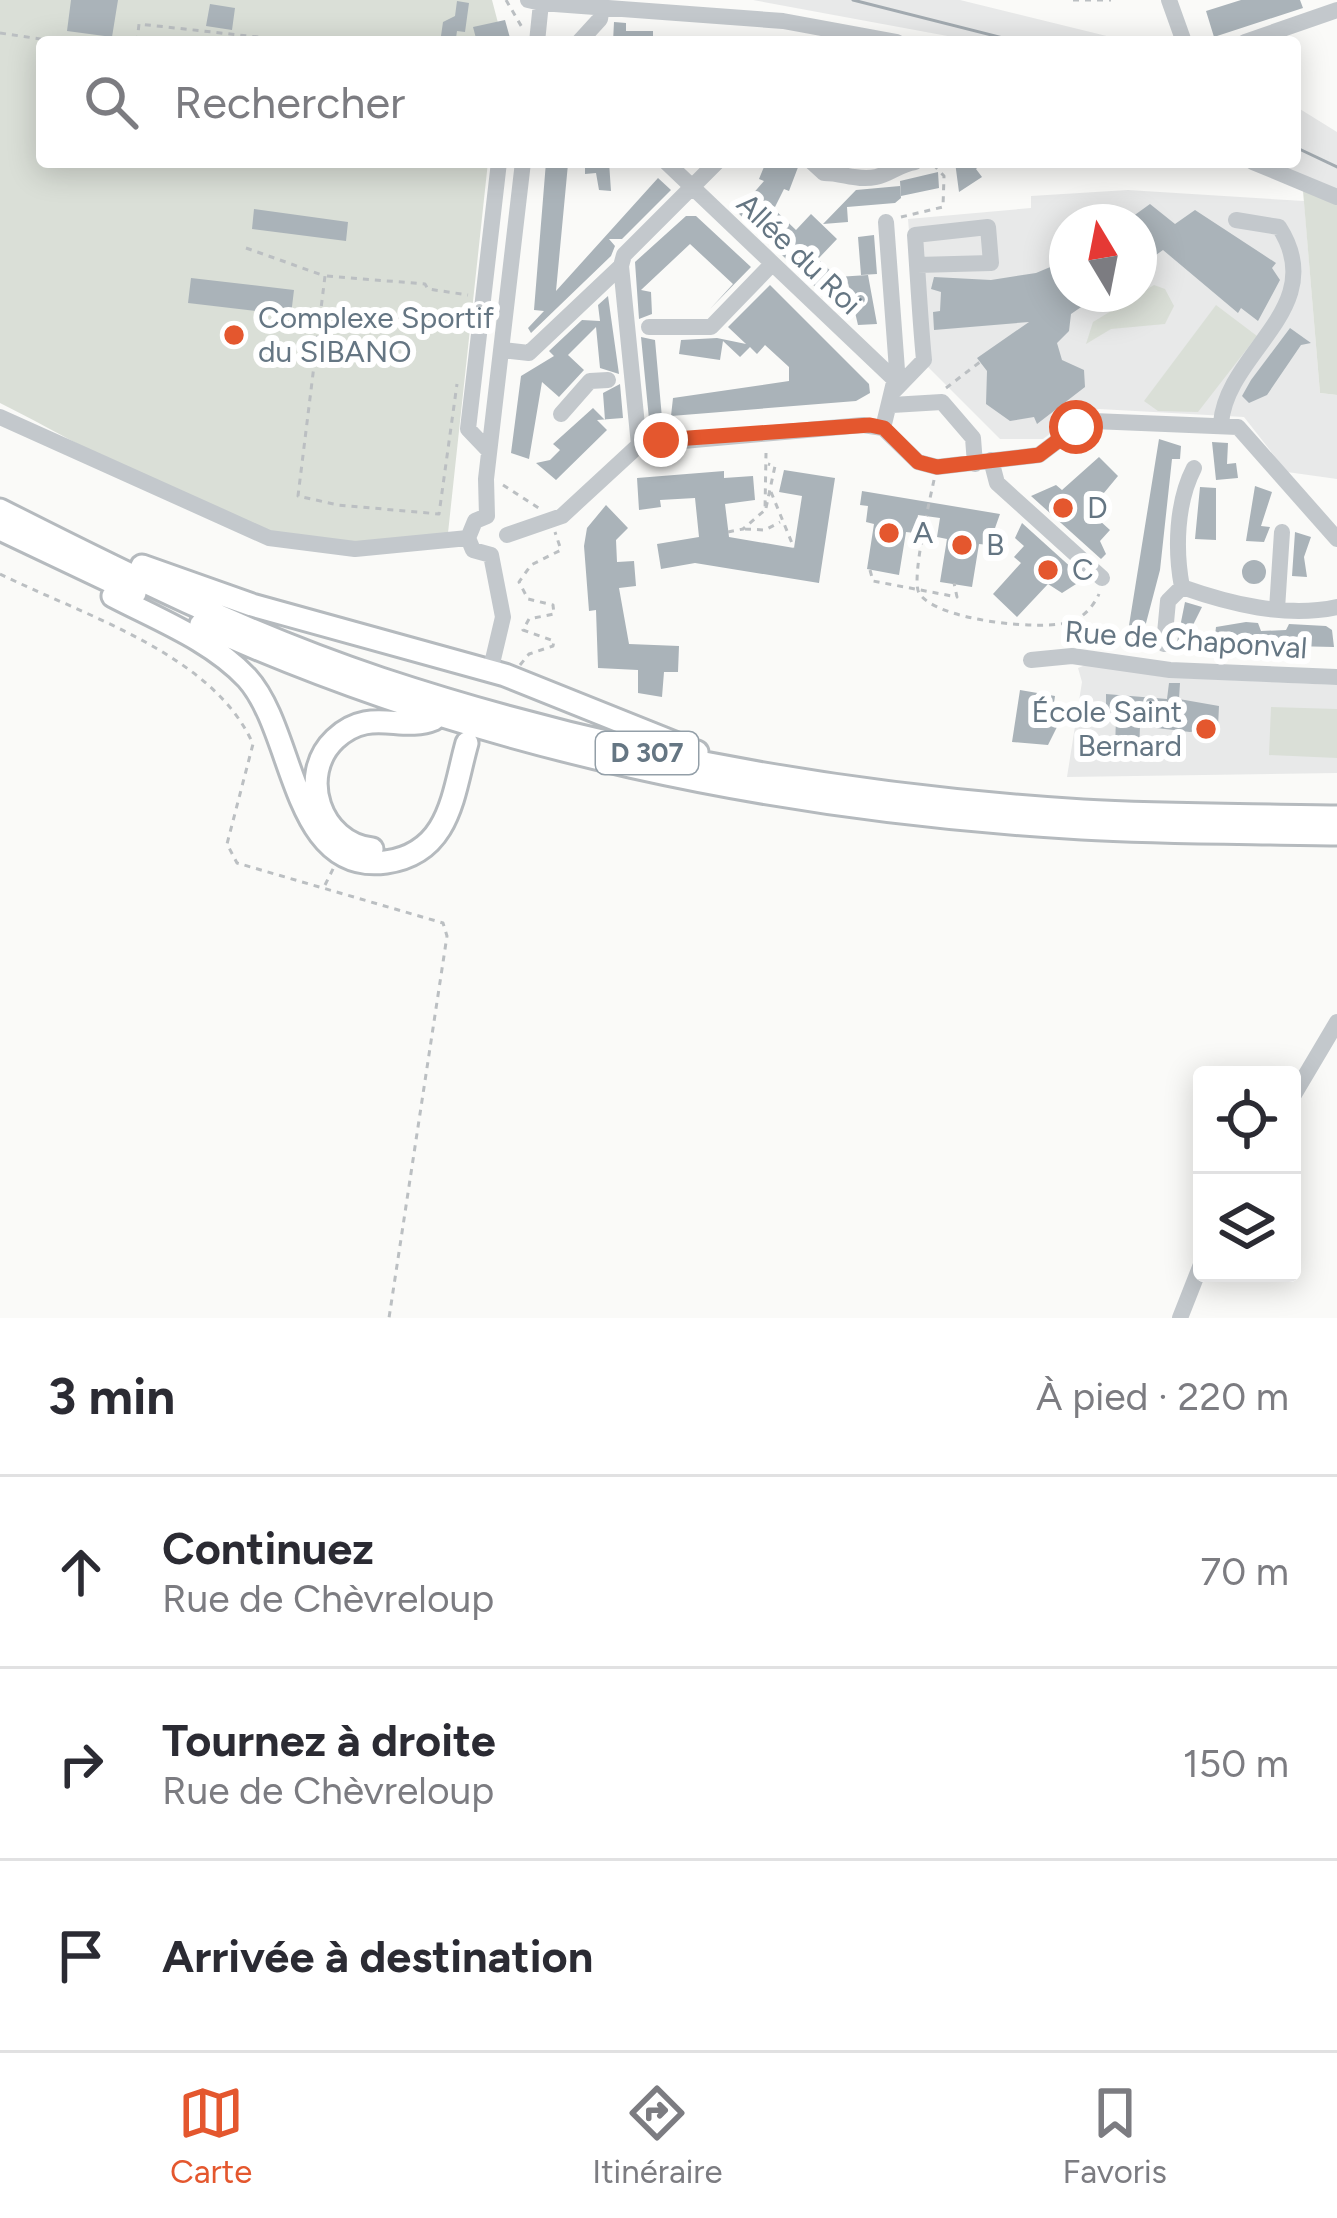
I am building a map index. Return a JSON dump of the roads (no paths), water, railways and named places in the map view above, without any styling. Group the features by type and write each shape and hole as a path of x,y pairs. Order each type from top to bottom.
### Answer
{"main road":[{"name":"D 307","path":"0,510 188,603 378,678 632,749 760,774 1085,811 1337,817"},
{"name":"D 307","path":"0,529 284,661 442,716 651,769 855,806 1084,828 1337,834"},
{"path":"31,546 87,583 196,638 248,680 284,741 311,825 340,854 385,862 427,844 453,807 466,743"},
{"name":"D 307","path":"110,565 131,562 229,598 498,674"},
{"path":"482,696 498,674 760,774"},
{"name":"D 307","path":"442,716 424,723 376,719 337,737 318,768 318,805 328,823 358,847 403,846 436,817 460,767"}],"street":[{"path":"1169,0 1182,36"},
{"path":"537,36 534,2 783,20 839,36"},
{"path":"584,36 600,19 602,8"},
{"path":"1262,36 1330,12"},
{"path":"780,36 783,20"},
{"path":"489,451 468,429 498,168"},
{"path":"488,516 486,479 522,168"},
{"name":"Allée du Roi","path":"672,168 894,392"},
{"path":"639,445 618,380 638,328 621,266 624,255 711,168"},
{"path":"819,168 856,180 901,168"},
{"path":"1267,168 1337,197"},
{"path":"1221,423 1223,400 1285,313 1295,269 1279,227 1236,220"},
{"path":"884,428 894,392 891,222"},
{"path":"894,392 924,360 917,265 916,234 988,227 991,263 917,265"},
{"path":"502,350 529,353 621,266"},
{"path":"638,328 711,327 770,266"},
{"path":"561,414 590,381 618,380"},
{"path":"894,392 942,401 973,438 997,483 1102,578"},
{"path":"0,418 227,523 291,544 376,549 468,538"},
{"path":"507,535 550,523 639,445 862,425 884,428 918,462 937,467 1039,455 1076,427 1093,421 1221,423 1244,432 1337,539"},
{"path":"1182,587 1176,559 1186,484 1194,468"},
{"path":"488,516 499,520 507,535 505,546 491,555 478,554 468,538 475,521 488,516"},
{"path":"1277,609 1282,532"},
{"path":"491,555 502,617 498,674"},
{"path":"1182,587 1226,603 1277,609 1337,607"},
{"path":"1165,644 1168,601 1182,587"},
{"name":"Rue de Chaponval","path":"1031,660 1072,656 1170,670 1337,676"},
{"path":"1301,1083 1337,1022"},
{"path":"1180,1318 1194,1282"}],"tram line":[{"path":"853,0 995,36"},
{"path":"1301,150 1337,167"}],"place":[{"name":"Complexe Sportif du SIBANO","path":"234,335"},
{"name":"D","path":"1063,508"},
{"name":"A","path":"889,533"},
{"name":"B","path":"962,545"},
{"name":"C","path":"1048,570"},
{"name":"École Saint Bernard","path":"1206,729"}]}
